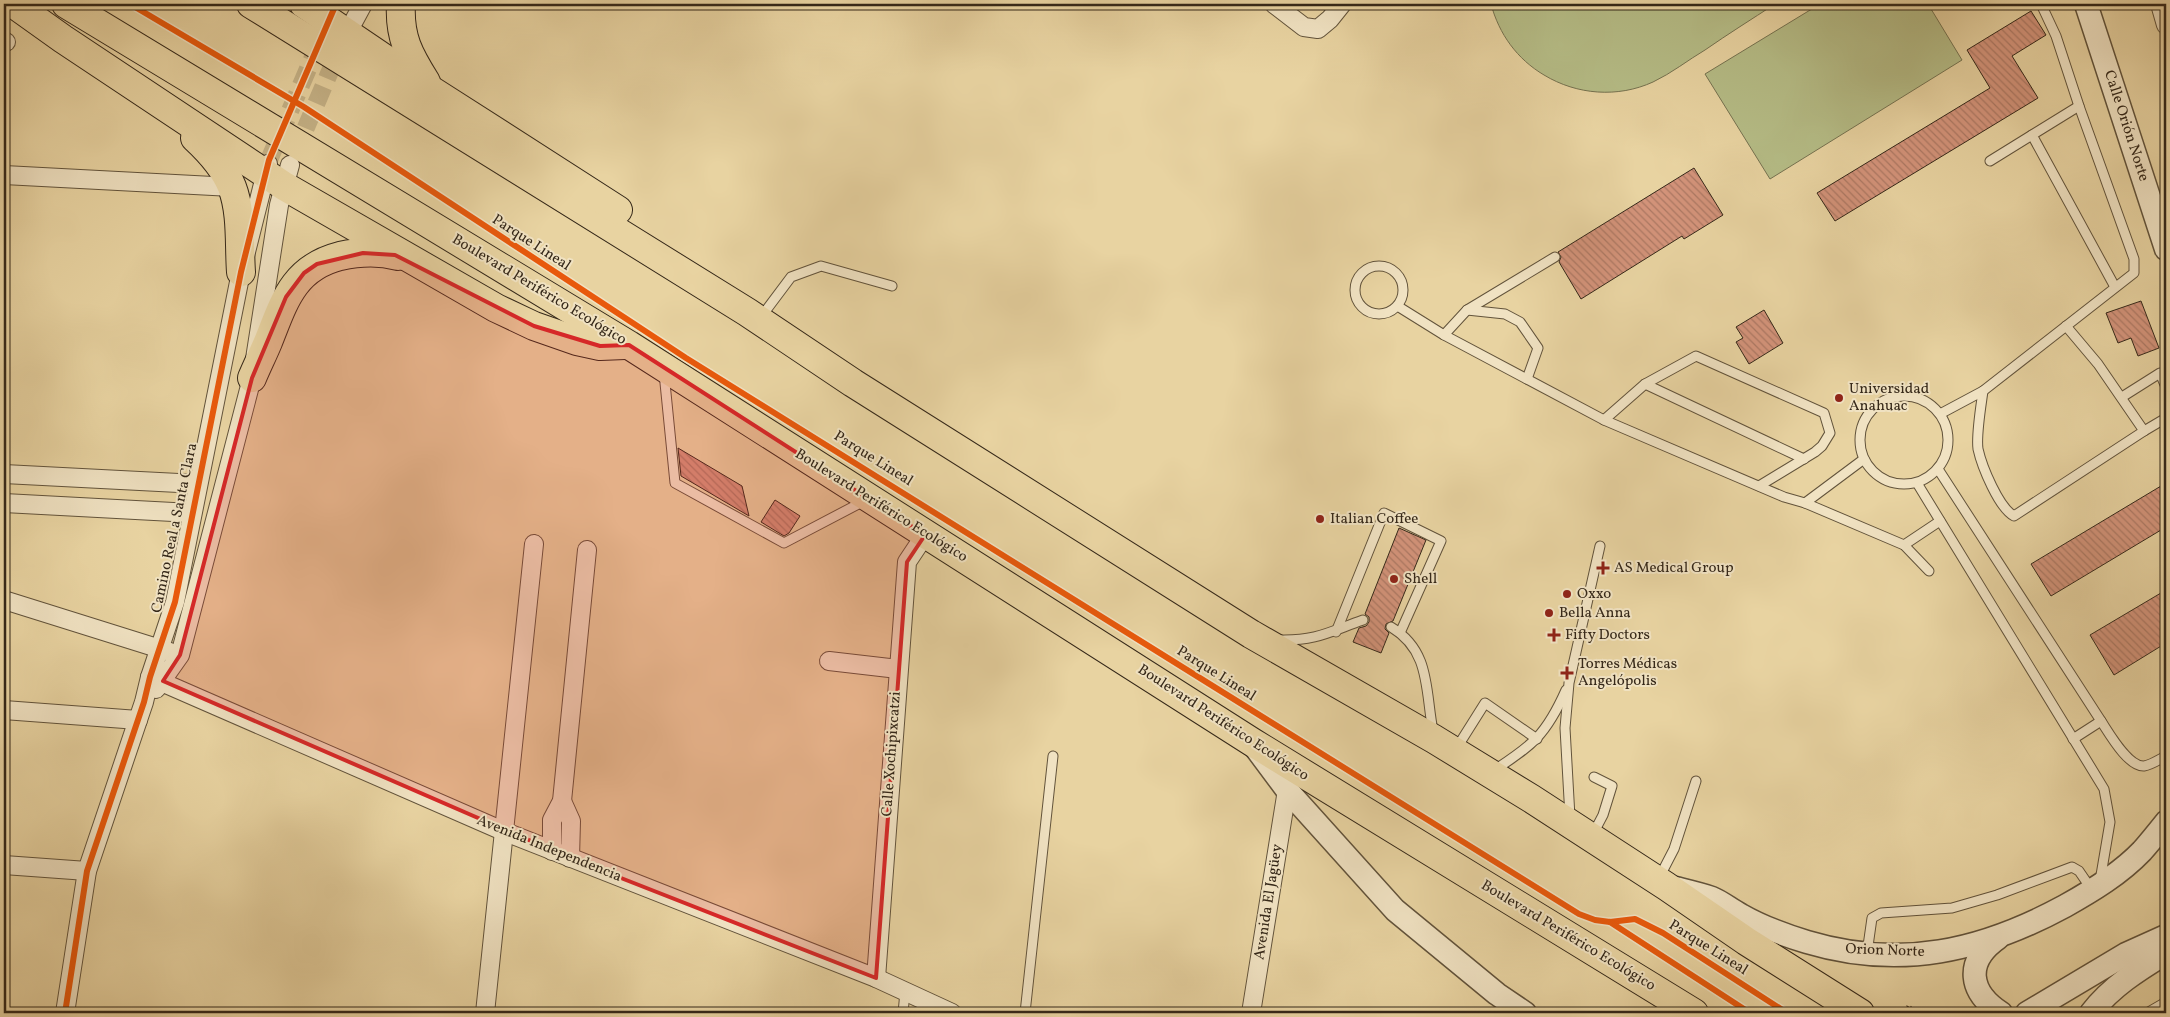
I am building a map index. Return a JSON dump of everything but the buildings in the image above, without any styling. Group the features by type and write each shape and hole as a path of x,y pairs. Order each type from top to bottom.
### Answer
{"highway":[{"path":"14,4 172,113 277,171 410,260 496,308 534,326 577,341 600,346 629,345"},
{"name":"Boulevard Periférico Ecológico","path":"66,4 629,345 1252,742 1694,1013"},
{"path":"250,4 754,316 853,383 1251,634 1444,745 1581,830 1746,941 1860,1013"},
{"path":"304,4 431,90 632,218 703,267 738,296 754,316"},
{"path":"401,4 403,39 411,58 431,90"},
{"path":"172,113 205,147 221,168 232,187 239,228 241,272"},
{"path":"252,378 286,297 304,273 317,264 347,254 379,253 410,260"}],"street":[{"path":"336,26 363,4"},
{"path":"1274,4 1304,27 1318,29 1330,19 1342,4"},
{"name":"Calle Orión Norte","path":"2086,4 2166,249"},
{"path":"2160,4 2166,23"},
{"name":"Camino Real a Santa Clara","path":"156,679 159,650 175,602 241,272 277,171"},
{"name":"Camino Real a Santa Clara","path":"65,1013 87,871 144,702 156,679 180,654 252,378 279,205 277,171"},
{"path":"4,175 232,187"},
{"path":"4,474 198,484"},
{"path":"4,503 192,513"},
{"name":"Calle Xochipixcatzi","path":"876,978 907,562 925,535"},
{"path":"484,1013 534,544"},
{"path":"552,851 552,820 562,801 587,550"},
{"path":"4,600 159,650 180,654"},
{"path":"829,661 898,669"},
{"name":"Avenida Independencia","path":"156,679 503,831 876,978 952,1013"},
{"path":"4,710 138,720"},
{"path":"1252,742 1287,790 1395,910 1497,994 1526,1013"},
{"name":"Avenida El Jagüey","path":"1251,1013 1287,790"},
{"path":"562,801 570,822 570,858"},
{"name":"Orion Norte","path":"1662,883 1713,898 1756,923 1781,934 1810,943 1867,953 1925,954 1952,950 1998,938 2036,922 2095,888 2141,852 2166,822"},
{"path":"4,865 87,871"},
{"path":"1998,938 1982,952 1976,962 1974,980 1987,1002 2002,1013"},
{"path":"2027,1013 2126,954 2165,951"},
{"path":"2091,1013 2107,994 2165,951"}],"lane":[{"path":"1940,414 1983,391 2134,273 2134,259 2056,36 2041,4"},
{"path":"1990,161 2079,106"},
{"path":"2032,135 2115,287"},
{"path":"1444,335 1466,310 1555,257"},
{"path":"1377,265 1392,268 1402,279 1404,295 1399,307 1382,315 1367,312 1357,300 1355,285 1363,271 1377,265"},
{"path":"754,316 791,277 821,266 892,286"},
{"path":"1399,307 1444,335 1604,420 1904,545 1929,571"},
{"path":"1466,310 1505,314 1520,322 1538,348 1527,379"},
{"path":"2066,326 2098,364 2144,431"},
{"path":"1604,420 1645,384 1696,356 1824,414 1830,434 1822,446 1759,486"},
{"path":"664,368 675,483 784,543 869,498"},
{"path":"2122,397 2160,373 2166,387"},
{"path":"1645,384 1804,459"},
{"path":"1983,391 1978,448 1991,482 2007,512 2014,516 2166,418"},
{"path":"1902,396 1917,398 1930,404 1940,414 1947,427 1949,442 1946,456 1938,469 1917,483 1901,485 1886,481 1873,472 1864,459 1860,445 1861,431 1866,418 1876,407 1888,399 1902,396"},
{"path":"1805,503 1864,459"},
{"path":"1938,469 2101,721 2128,759 2137,765 2145,766 2166,756"},
{"path":"1917,483 2104,789 2110,822 2095,888"},
{"path":"1336,632 1384,513 1441,541 1400,633"},
{"path":"1904,545 1940,521"},
{"path":"1594,777 1612,786 1603,815 1581,830 1565,728 1569,683 1600,546"},
{"path":"1251,634 1276,640 1292,640 1323,636 1362,620"},
{"path":"1391,627 1410,641 1421,659 1444,745"},
{"path":"1489,774 1526,750 1537,739 1552,720 1569,683"},
{"path":"1444,745 1485,703 1537,739"},
{"path":"2073,739 2101,721"},
{"path":"1025,1013 1053,756"},
{"path":"1662,883 1696,781"},
{"path":"1867,953 1872,918 1880,912 1952,908 1997,895 2072,868 2079,871 2095,888"},
{"path":"903,1013 906,992"},
{"path":"2147,1013 2166,1002"}],"path":[{"path":"1904,1013 1908,1006 1922,1013"}],"highlighted area":[{"path":"363,253 395,255 534,326 600,346 629,345 925,535 907,562 876,978 570,858 163,681 180,655 252,378 286,297 304,273 317,264"}],"green space":[{"path":"1491,4 1775,4 1673,71 1653,82 1626,90 1598,92 1570,87 1534,69 1510,45 1499,26"},
{"path":"1820,4 1928,4 1962,60 1770,179 1705,74"}],"tunnel":[{"path":"269,160 322,36"},
{"path":"295,153 340,48"}],"cycle path":[{"name":"Parque Lineal","path":"130,4 304,107 686,358 1579,914 1595,920 1610,922 1635,919 1663,933 1787,1013"},
{"path":"65,1013 87,871 144,702 150,677 175,602 241,272 269,160 336,4"},
{"path":"1610,922 1750,1013"}],"place":[{"name":"Universidad Anahuac","path":"1839,398"},
{"name":"Italian Coffee","path":"1320,519"},
{"name":"AS Medical Group","path":"1603,568"},
{"name":"Shell","path":"1394,579"},
{"name":"Oxxo","path":"1567,594"},
{"name":"Bella Anna","path":"1549,613"},
{"name":"Fifty Doctors","path":"1554,635"},
{"name":"Torres Médicas Angelópolis","path":"1567,673"}]}
